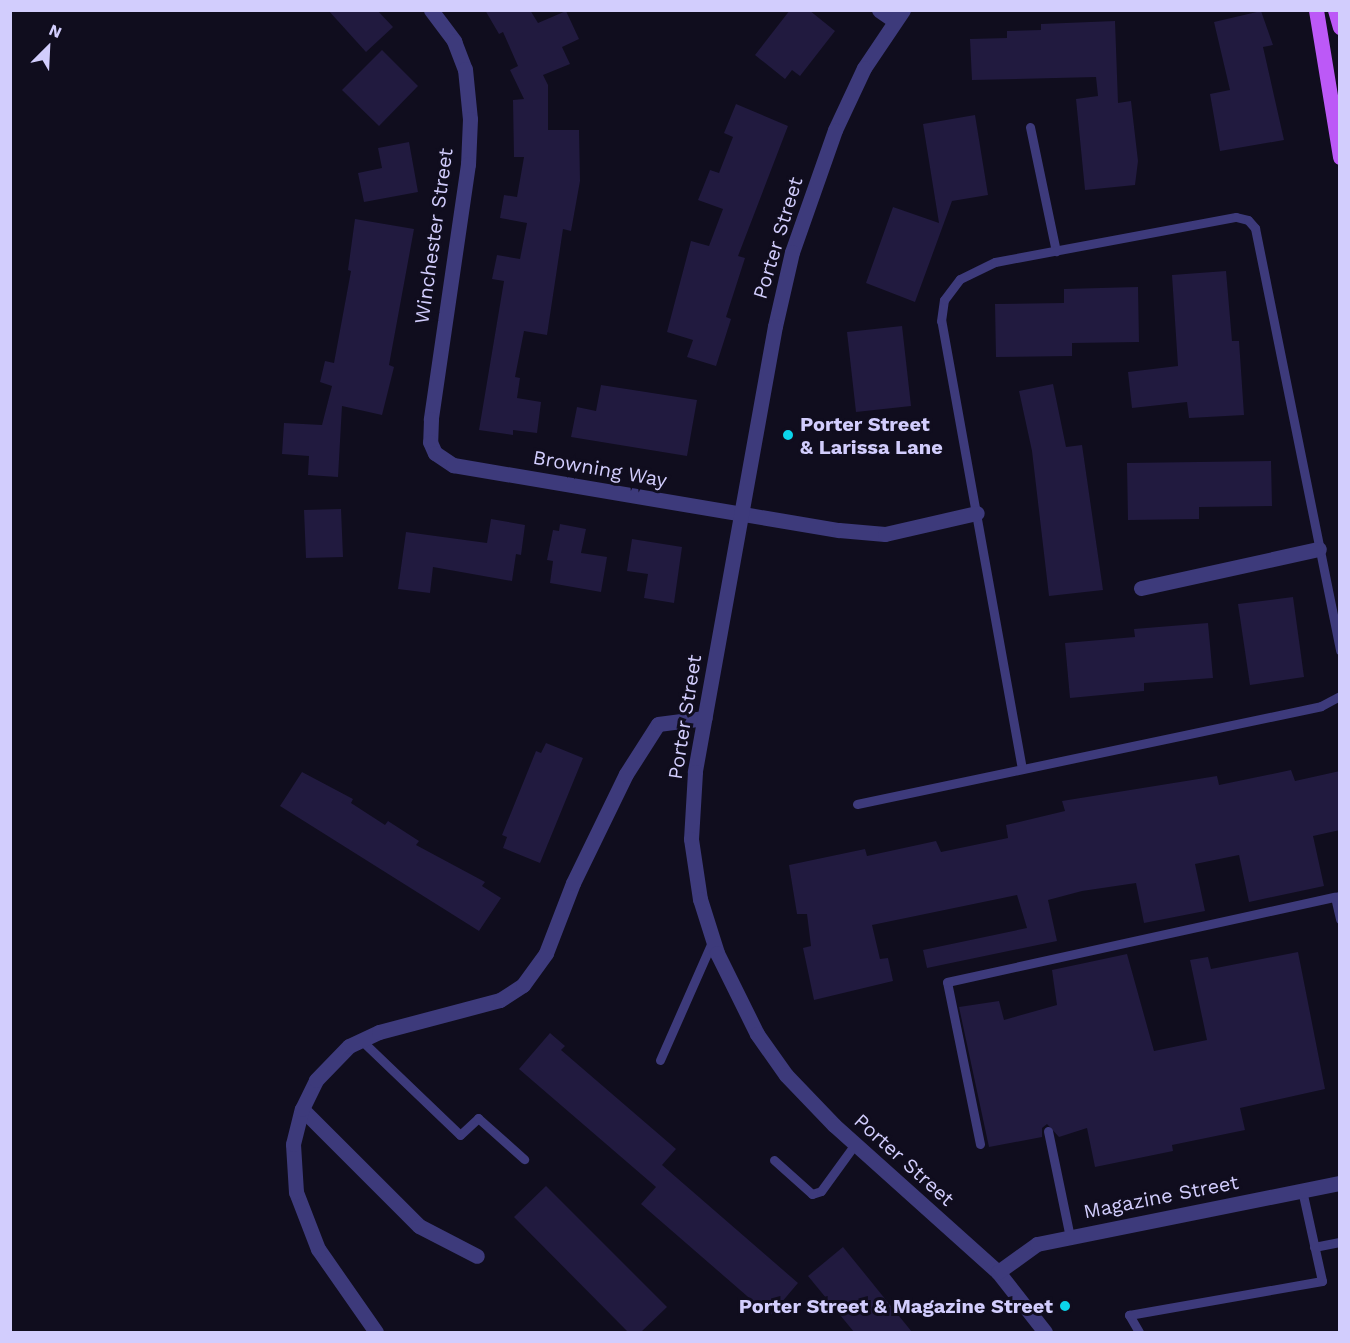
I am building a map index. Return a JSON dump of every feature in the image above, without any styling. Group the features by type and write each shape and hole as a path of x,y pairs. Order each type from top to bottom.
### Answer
{"main road":[{"path":"1316,10 1340,157"},
{"path":"1335,10 1340,27"}],"street":[{"name":"Winchester Street","path":"431,10 454,41 465,69 470,119 468,164 431,419 430,442 435,453 453,465"},
{"path":"879,10 899,16"},
{"name":"Porter Street","path":"899,16 864,68 835,130 792,252 775,326 695,772 691,839 700,899 713,940 757,1034 786,1075 855,1144 998,1272 1045,1332"},
{"name":"Browning Way","path":"453,465 839,531 885,534 977,513"},
{"path":"1141,588 1319,549"},
{"path":"376,1332 318,1249 296,1192 293,1144 302,1109 316,1080 349,1046 379,1032 500,1000 523,985 546,953 573,883 626,774 658,724 705,718"},
{"path":"302,1109 418,1226 477,1256"},
{"name":"Magazine Street","path":"998,1272 1037,1244 1340,1183"}],"lane":[{"path":"1030,127 1056,251"},
{"path":"1022,769 941,321 944,300 960,279 995,262 1236,217 1248,220 1255,228 1340,651"},
{"path":"857,804 1321,706 1340,696"},
{"path":"980,1144 947,982 1337,896 1340,919"},
{"path":"660,1060 713,940"},
{"path":"362,1040 460,1135 478,1118 524,1159"},
{"path":"1048,1131 1070,1237"},
{"path":"774,1160 812,1194 821,1191 855,1144"},
{"path":"1139,1332 1129,1315 1322,1281 1302,1190"},
{"path":"1314,1246 1340,1242"}],"building":[{"path":"328,10 377,10 393,27 366,52"},
{"path":"485,10 530,10 538,23 566,11 579,39 562,47 570,64 543,75 548,85 548,130 579,130 580,181 571,231 563,229 547,335 524,331 515,377 520,378 517,398 541,402 537,433 513,430 513,435 479,430 504,281 492,279 497,255 520,259 527,223 500,218 504,195 517,197 524,157 514,157 513,100 524,99 510,70 518,66 503,32 499,34"},
{"path":"790,10 809,10 835,31 800,76 792,70 785,79 755,55"},
{"path":"1261,11 1273,45 1263,47 1284,140 1220,151 1210,94 1230,90 1214,22"},
{"path":"1115,21 1118,103 1131,101 1138,161 1135,185 1085,190 1076,99 1098,96 1096,77 972,80 970,39 1007,38 1007,31 1041,30 1041,24"},
{"path":"382,50 418,86 379,126 342,90"},
{"path":"736,104 788,126 738,256 745,258 726,317 731,319 716,366 687,357 693,340 667,332 691,241 709,246 723,209 698,200 710,170 719,173 733,137 724,133"},
{"path":"975,115 988,195 952,201 915,302 866,283 893,207 939,223 923,124"},
{"path":"409,142 418,192 364,202 358,173 382,168 378,148"},
{"path":"355,219 414,229 389,365 394,367 382,415 342,406 338,477 308,475 309,456 282,454 284,423 322,425 332,386 320,382 325,361 334,363 351,271 348,270"},
{"path":"1226,271 1232,341 1239,341 1244,415 1189,418 1187,402 1132,408 1128,372 1178,366 1172,275"},
{"path":"1138,287 1139,342 1072,343 1072,356 996,357 995,304 1064,303 1064,289"},
{"path":"902,326 911,406 856,412 847,332"},
{"path":"1053,384 1066,447 1082,445 1103,590 1049,596 1032,451 1019,391"},
{"path":"601,385 697,400 687,456 571,437 577,407 596,411"},
{"path":"1271,461 1272,506 1199,507 1199,519 1128,520 1127,463"},
{"path":"341,509 343,557 306,558 304,510"},
{"path":"491,519 525,525 521,555 516,554 512,581 433,567 430,593 398,589 406,532 487,543"},
{"path":"560,524 586,529 581,553 607,557 601,592 550,583 553,561 547,560 553,530 559,531"},
{"path":"632,539 682,547 674,603 644,598 648,574 627,571"},
{"path":"1293,597 1304,677 1250,685 1238,604"},
{"path":"1208,623 1213,678 1144,683 1144,691 1070,698 1065,643 1135,637 1134,629"},
{"path":"546,743 583,758 540,863 503,848 507,837 502,835 536,751 541,753"},
{"path":"1291,770 1295,781 1340,771 1340,830 1313,836 1324,886 1249,902 1239,855 1195,864 1205,911 1144,923 1136,883 1082,891 1048,900 1057,941 927,968 923,950 1027,928 1017,895 872,925 880,959 888,958 893,981 814,1000 803,948 811,946 807,914 797,914 789,865 865,849 867,856 936,841 941,852 1008,838 1006,825 1065,811 1062,801 1217,776 1219,785"},
{"path":"302,772 353,799 351,803 385,825 388,821 419,841 416,845 485,882 482,886 501,898 479,931 280,806"},
{"path":"1298,952 1325,1089 1240,1108 1245,1130 1172,1145 1173,1151 1095,1167 1087,1128 1059,1137 1047,1124 1042,1128 1042,1137 989,1147 959,1007 999,1001 1004,1020 1057,1005 1052,970 1127,954 1154,1051 1207,1040 1190,960 1208,957 1211,969"},
{"path":"550,1033 565,1046 561,1050 676,1149 662,1165 798,1283 770,1316 641,1204 656,1187 519,1069"},
{"path":"546,1186 667,1307 641,1332 628,1332 514,1217"},
{"path":"843,1247 912,1332 854,1332 808,1276"}],"place":[{"name":"Porter Street & Larissa Lane","path":"788,435"},
{"name":"Porter Street & Magazine Street","path":"1065,1306"}]}
